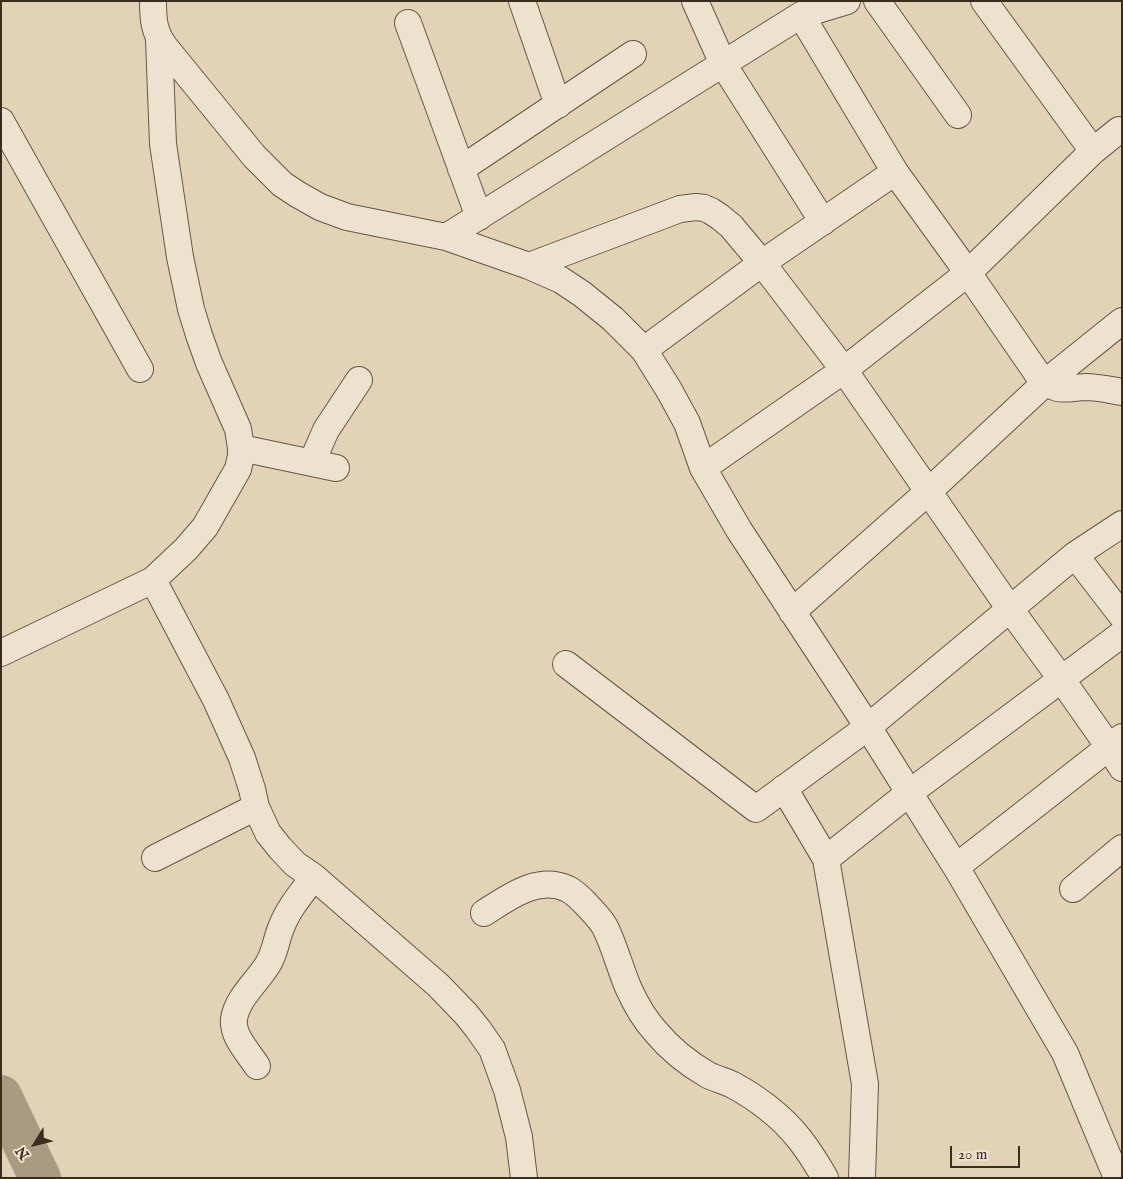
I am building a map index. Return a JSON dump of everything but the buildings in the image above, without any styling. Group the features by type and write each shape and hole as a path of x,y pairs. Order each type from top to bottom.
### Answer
{"street":[{"path":"153,1 153,20 159,40 254,156 282,184 320,207 347,217 446,237 529,266 561,280 613,319 644,350 687,423 703,468 739,530 868,727 956,867 1064,1053 1118,1178"},
{"path":"522,1 558,104"},
{"path":"695,1 723,64 823,222"},
{"path":"446,237 801,15 847,1"},
{"path":"877,1 958,115"},
{"path":"984,1 1093,151"},
{"path":"801,15 895,172 1039,376 1054,388 1087,387 1122,392"},
{"path":"408,23 479,217"},
{"path":"1,653 153,580 186,550 205,527 238,469 241,448 238,429 209,364 199,335 191,309 180,257 163,144 159,40"},
{"path":"461,169 633,54"},
{"path":"1,121 140,369"},
{"path":"703,468 844,370 968,273 1093,151 1119,130 1122,131"},
{"path":"644,350 762,263 895,172"},
{"path":"529,266 680,209 696,207 711,210 720,216 731,226 762,263 844,370 1010,609 1062,680 1118,751 956,867"},
{"path":"792,612 929,492 1046,382 1122,321"},
{"path":"241,448 324,465 326,430 359,380"},
{"path":"566,664 756,809 868,727 1076,555 1122,524"},
{"path":"1076,555 1122,616"},
{"path":"153,580 216,700 248,773 256,807 268,833 295,864 314,878 438,985 466,1014 492,1049 507,1090 520,1137 524,1178"},
{"path":"826,859 909,793 1122,634"},
{"path":"784,788 826,859 864,1084 862,1178"},
{"path":"155,858 256,807"},
{"path":"1073,889 1122,848"},
{"path":"257,1066 238,1039 234,1018 249,990 267,966 291,906 314,878"},
{"path":"484,912 514,893 529,888 545,884 558,885 570,890 596,914 604,926 628,988 642,1014 655,1032 686,1060 710,1076 734,1086 768,1108 797,1135 811,1153 825,1178"}],"waterway":[{"path":"1,1096 40,1178"}]}
